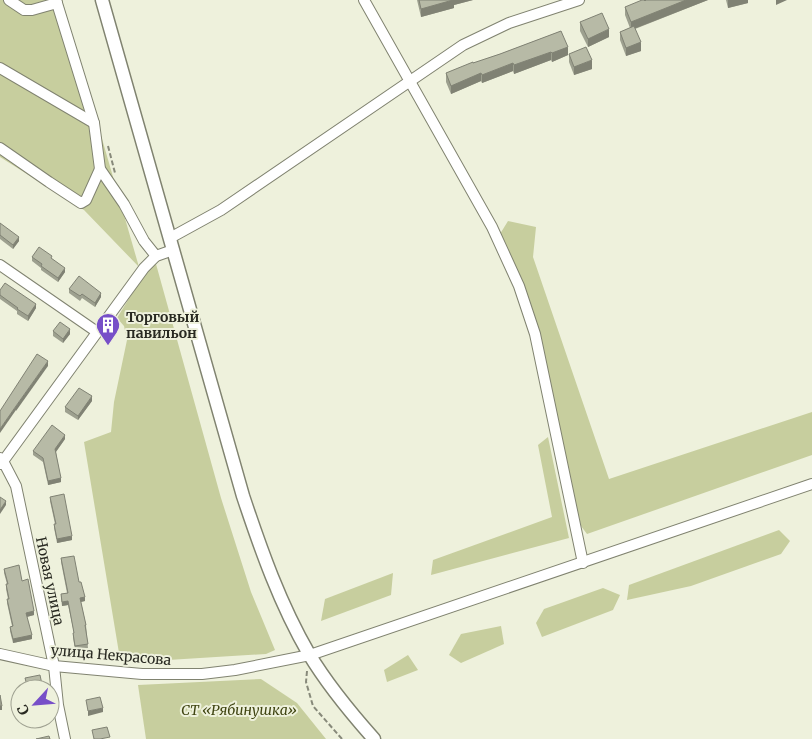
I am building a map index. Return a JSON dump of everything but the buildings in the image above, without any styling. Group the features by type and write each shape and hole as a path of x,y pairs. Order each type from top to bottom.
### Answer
{"main road":[{"path":"102,0 258,543 283,603 310,655 354,717 374,739"}],"street":[{"path":"10,0 24,10 32,10 56,1 94,123 100,169 124,204 144,241 156,256"},
{"path":"364,0 492,228 519,286 535,334 583,563"},
{"path":"1,461 144,268 156,256 463,45 509,23 579,0"},
{"path":"0,68 94,123"},
{"path":"0,148 81,203 86,200 100,169"},
{"path":"0,265 97,332"},
{"name":"Новая улица","path":"1,461 16,486 54,666 58,705 66,739"},
{"name":"улица Некрасова","path":"0,654 54,666 142,674 202,674 235,670 310,655 812,484"}],"path":[{"path":"310,655 306,682 313,706 342,739"}],"green space":[{"path":"0,0 62,0 139,267 84,210 0,157"},
{"path":"508,221 536,227 533,257 609,479 812,412 812,455 587,534 581,526 531,311 500,234"},
{"path":"156,264 221,498 251,592 275,650 266,654 168,660 120,659 84,442 111,432 114,402 127,340 124,326 117,318 146,271"},
{"path":"548,437 569,538 431,575 433,560 552,517 538,445"},
{"path":"779,530 790,541 781,554 691,586 627,600 629,585"},
{"path":"393,573 391,595 321,621 325,599"},
{"path":"603,588 620,595 613,610 542,637 536,623 544,609"},
{"path":"501,626 504,644 461,663 449,655 461,634"},
{"path":"408,655 418,670 387,682 384,670"},
{"name":"СТ «Рябинушка»","path":"261,679 297,703 326,739 146,739 138,685"}],"place":[{"name":"Торговый павильон","path":"108,346"}]}
